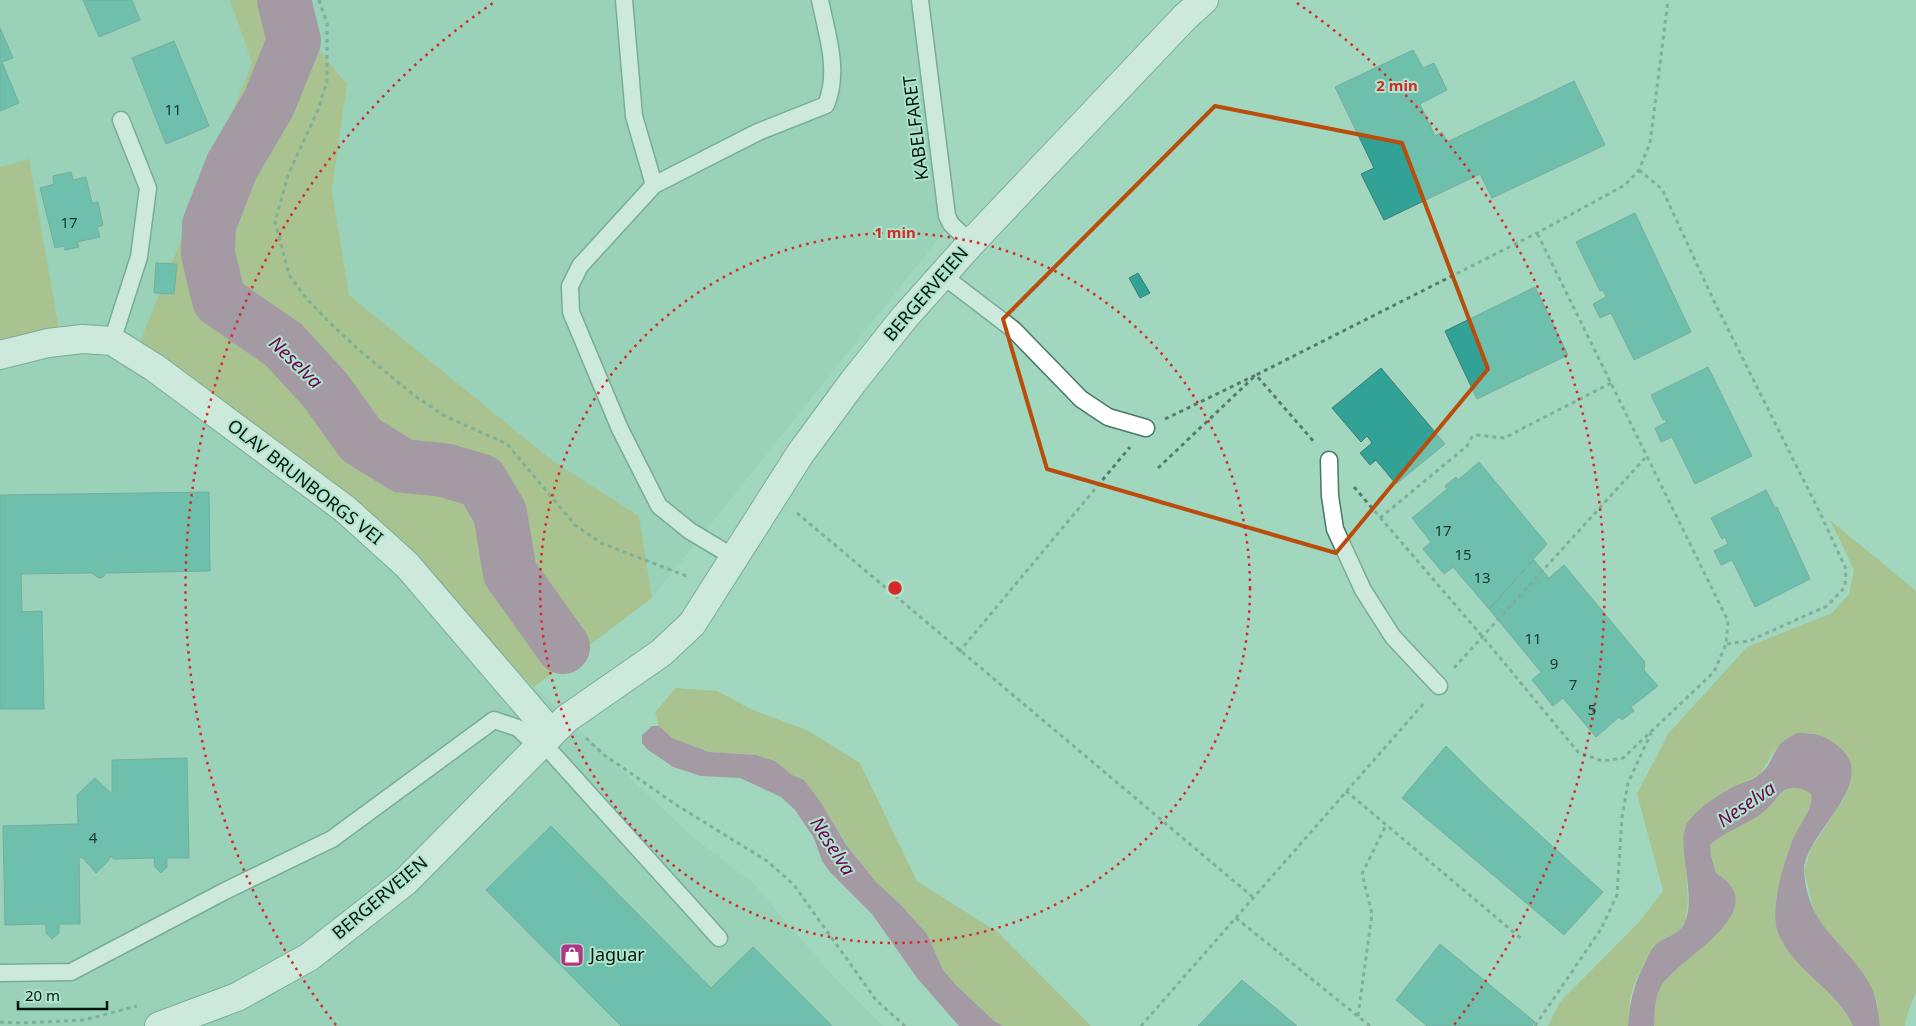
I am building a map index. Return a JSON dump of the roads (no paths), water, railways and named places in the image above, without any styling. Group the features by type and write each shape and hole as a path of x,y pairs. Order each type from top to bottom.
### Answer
{"street":[{"name":"BERGERVEIEN","path":"152,1015 237,997 309,956 406,881 556,735 661,653 692,624 725,551 774,494 800,454 853,382 971,243 1178,24 1204,0"},
{"name":"OLAV BRUNBORGS VEI","path":"0,355 48,343 82,339 112,341 155,368 345,509 407,565 556,735"}],"lane":[{"path":"624,0 634,116 654,185"},
{"path":"725,551 690,532 659,506 620,429 571,312 570,286 580,266 654,185 758,132 826,105 832,90 833,68 820,0"},
{"name":"KABELFARET","path":"920,0 947,216 951,224 971,243"},
{"path":"112,341 139,258 148,188 121,120"},
{"path":"942,275 1014,330 1082,399 1108,418 1146,428"},
{"path":"1329,460 1330,496 1335,529 1363,590 1393,637 1439,686"},
{"path":"0,973 71,972 225,891 332,839 494,720 518,728 556,735 718,938"}],"water":[{"path":"652,726 659,726 672,738 709,752 756,755 775,761 792,775 804,780 822,804 845,843 876,882 900,904 927,934 943,970 994,1021 1003,1026 959,1026 917,978 872,914 830,872 822,861 814,838 795,810 781,797 740,778 701,776 673,767 647,749 642,743 642,735"},
{"path":"1797,733 1815,734 1824,737 1839,747 1850,761 1851,776 1846,792 1807,857 1804,872 1807,891 1819,919 1857,965 1873,990 1880,1026 1853,1026 1837,1001 1795,960 1779,935 1775,913 1778,887 1793,839 1808,811 1811,800 1811,794 1802,789 1795,788 1785,790 1762,813 1710,845 1716,873 1732,887 1736,902 1731,917 1704,947 1673,973 1662,985 1656,1000 1654,1026 1628,1026 1633,992 1650,953 1655,945 1680,930 1685,922 1689,896 1683,839 1685,828 1690,819 1716,797 1760,774 1769,764 1777,748"}],"waterway":[{"name":"Neselva","path":"284,0 294,41 269,103 232,166 209,225 208,254 219,300 284,345 326,391 361,440 403,466 444,470 481,481 500,513 510,573 563,647"}],"place":[{"name":"Jaguar","path":"572,955"}]}
